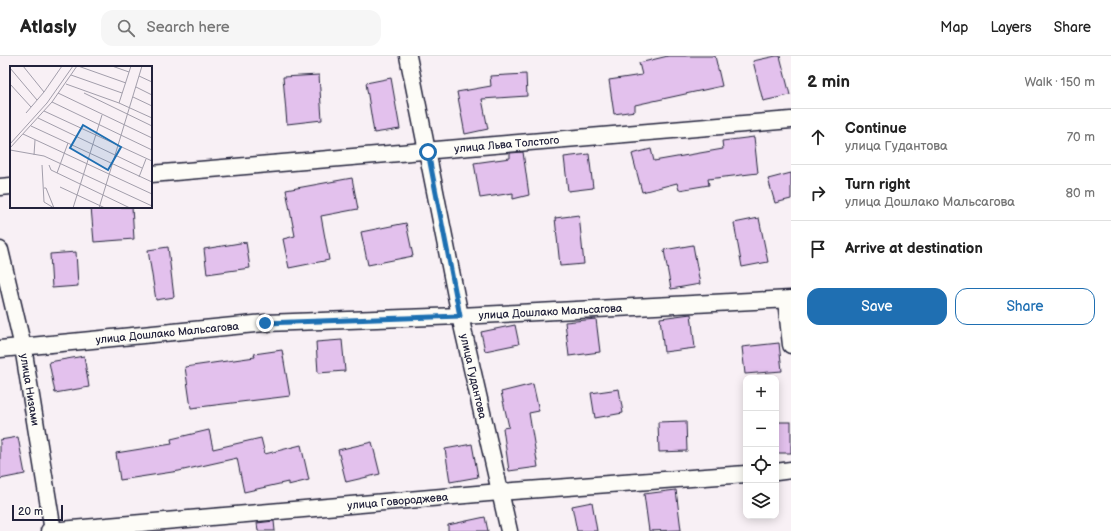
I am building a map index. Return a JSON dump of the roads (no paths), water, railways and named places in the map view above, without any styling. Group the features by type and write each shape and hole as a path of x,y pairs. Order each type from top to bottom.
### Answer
{"street":[{"name":"улица Гудантова","path":"408,56 460,316 509,531"},
{"name":"улица Льва Толстого","path":"152,174 428,152 791,120"},
{"path":"0,187 10,186"},
{"name":"улица Низами","path":"0,250 23,347 53,531"},
{"name":"улица Дошлако Мальсагова","path":"0,349 265,323 460,316 788,300"},
{"path":"788,300 791,345"},
{"path":"779,472 791,470"},
{"name":"улица Говороджева","path":"49,531 500,492 743,474"}]}
